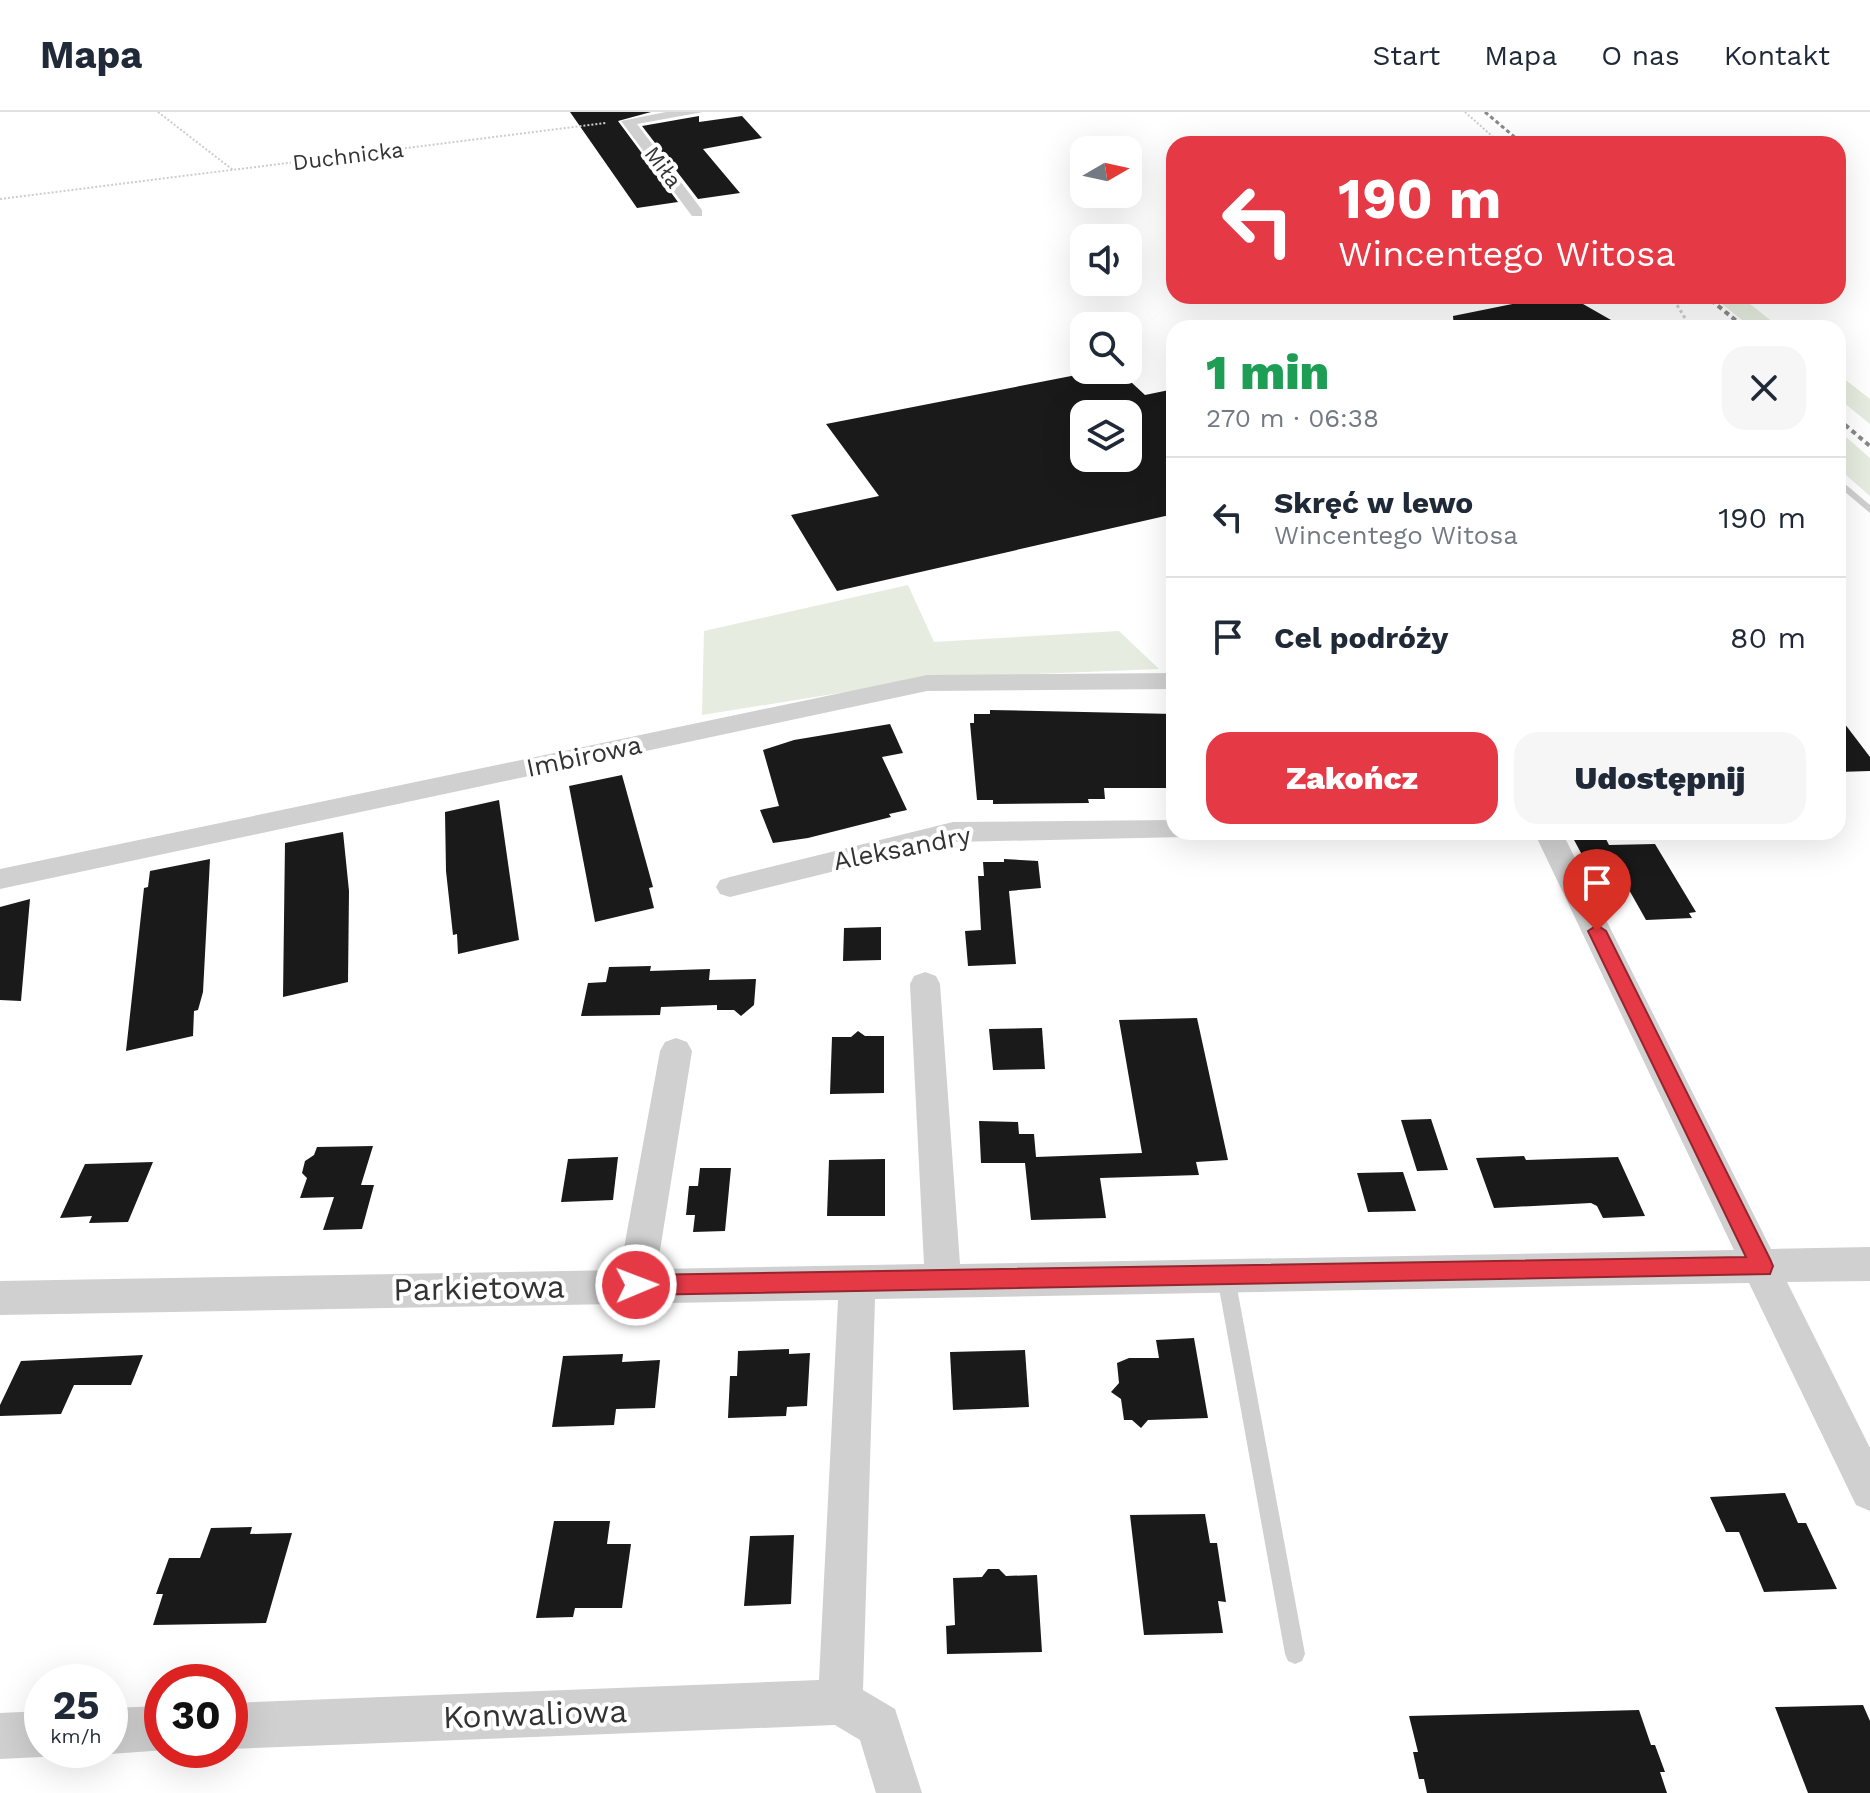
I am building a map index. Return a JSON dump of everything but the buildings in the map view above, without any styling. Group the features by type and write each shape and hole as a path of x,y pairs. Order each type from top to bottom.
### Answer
{"street":[{"path":"628,121 696,112"},
{"name":"Miła","path":"628,121 697,213"},
{"name":"Imbirowa","path":"0,879 927,683 1166,681"},
{"name":"Aleksandry","path":"730,887 953,832 1166,830"},
{"path":"1552,840 1870,1491"},
{"path":"925,984 943,1279"},
{"path":"636,1285 676,1051"},
{"name":"Parkietowa","path":"0,1298 857,1280 1870,1264"},
{"path":"857,1280 840,1702 879,1725 899,1793"},
{"name":"Konwaliowa","path":"248,1725 840,1702"},
{"path":"0,1736 24,1735"}],"lane":[{"path":"1846,488 1870,510"},
{"path":"1226,1275 1295,1654"}],"path":[{"path":"158,112 233,170"},
{"path":"1465,112 1492,136"},
{"name":"Duchnicka","path":"0,199 628,121"}],"shaded area":[{"path":"1722,304 1750,304 1770,320 1742,320"},
{"path":"1846,380 1870,399 1870,424 1846,404"},
{"path":"1846,437 1870,458 1870,496 1846,475"},
{"path":"908,585 934,642 1119,631 1159,669 933,678 702,715 704,631"}],"railway":[{"path":"1485,112 1514,136"},
{"path":"1716,304 1735,320"},
{"path":"1846,426 1870,446"}],"route":[{"path":"636,1285 1762,1266 1597,931"}]}
